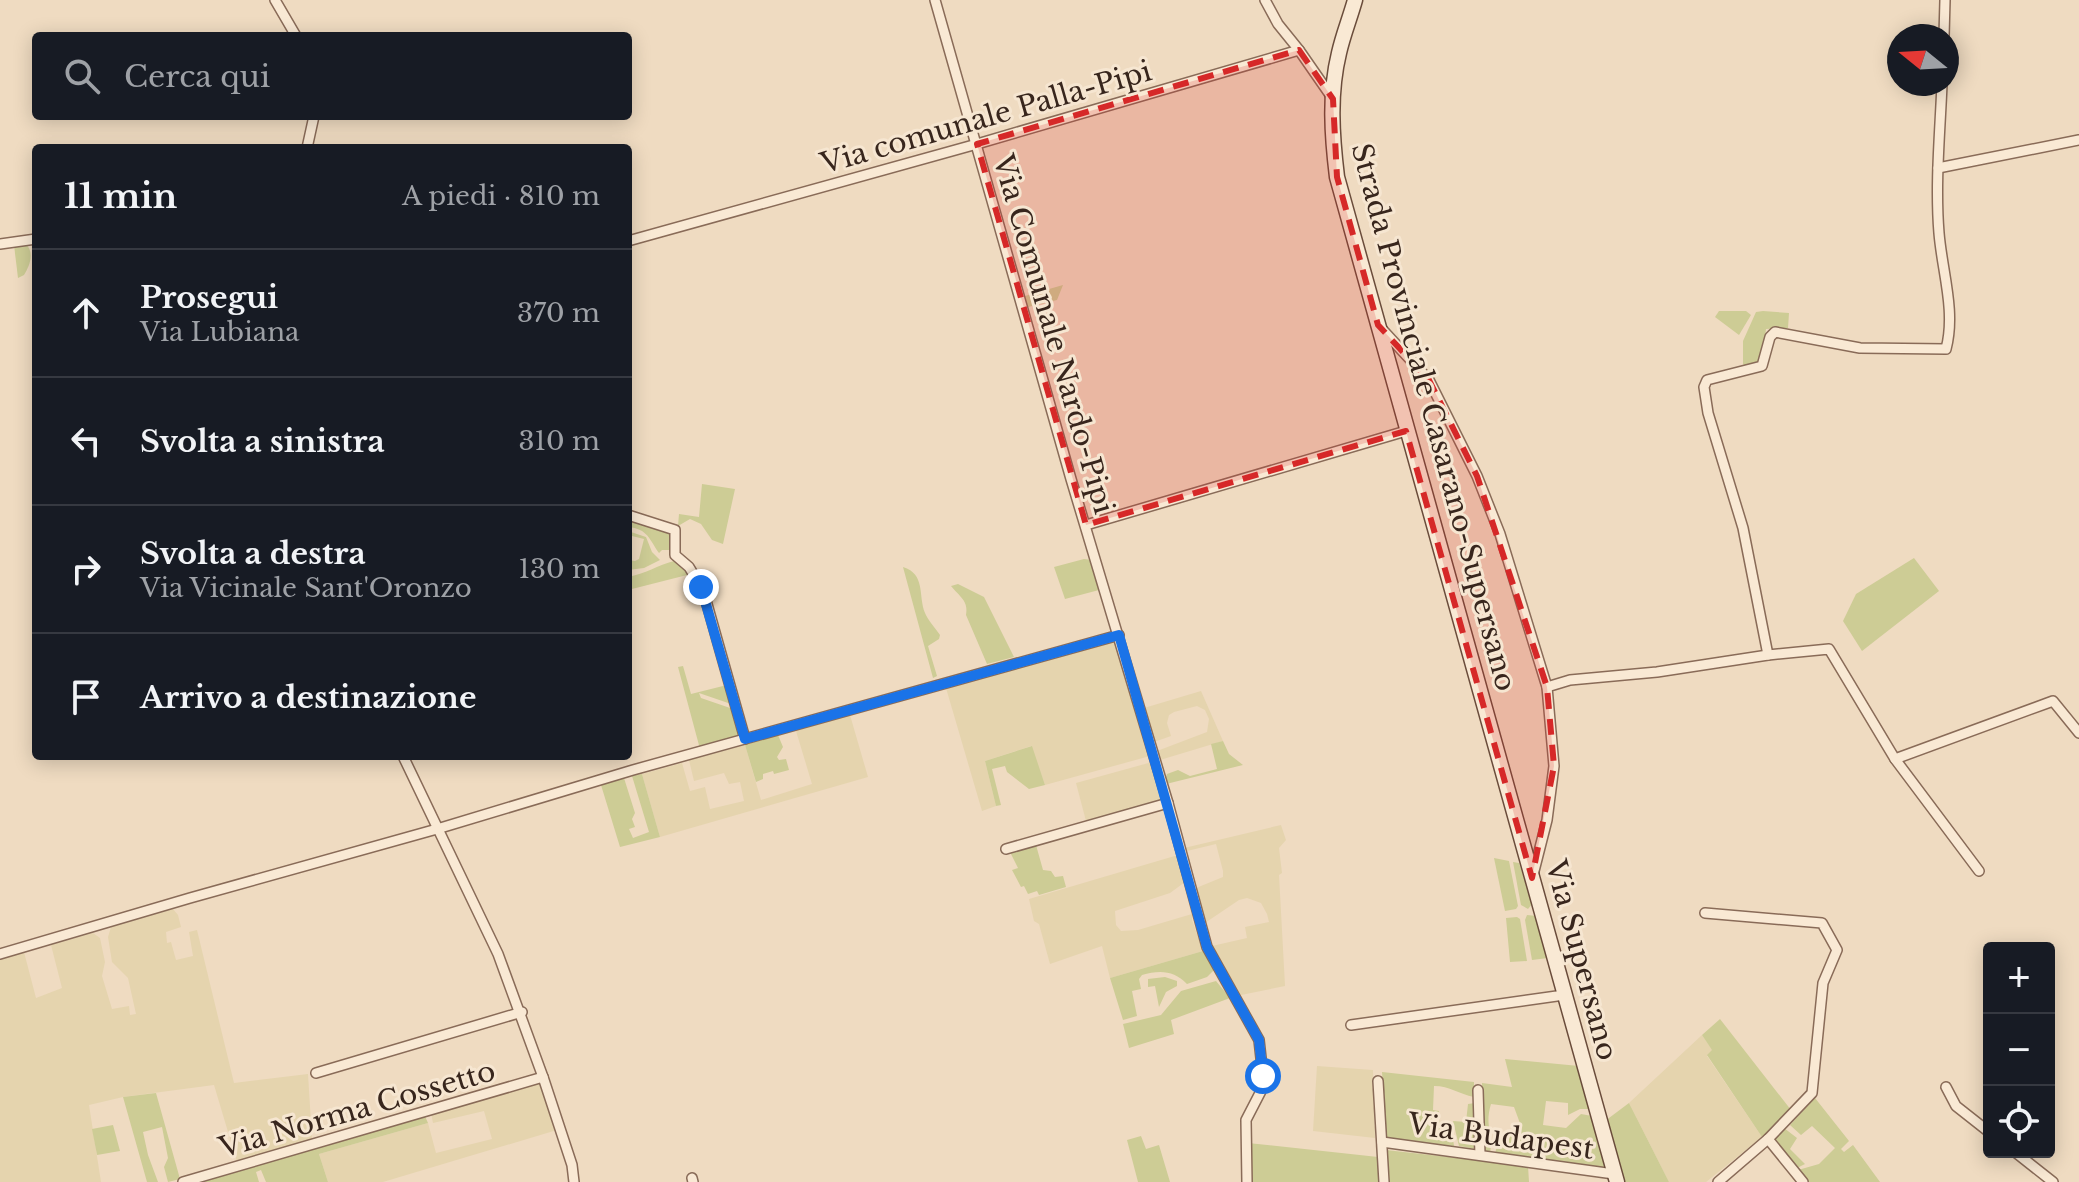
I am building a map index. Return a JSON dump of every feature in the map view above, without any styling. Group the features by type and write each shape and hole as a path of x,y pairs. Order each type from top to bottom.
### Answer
{"main road":[{"name":"Strada Provinciale Casarano-Supersano","path":"1355,0 1339,53 1333,99 1332,136 1337,177 1497,752"},
{"name":"Via Supersano","path":"1497,752 1616,1178"}],"street":[{"path":"275,0 294,32"},
{"name":"Via Comunale Nardo-Pipi","path":"935,0 1207,947 1259,1040 1263,1076 1261,1091 1246,1120 1247,1182"},
{"path":"1265,0 1278,24 1333,99"},
{"path":"1944,24 1945,0"},
{"name":"Via comunale Palla-Pipi","path":"632,240 1299,50"},
{"path":"1768,655 1743,528 1708,413 1705,383 1709,378 1762,366 1772,332 1860,348 1946,349 1950,334 1949,307 1939,232 1941,96"},
{"path":"308,144 313,120"},
{"path":"1938,168 2079,140"},
{"path":"0,244 32,240"},
{"path":"1378,325 1429,380 1477,476 1500,534 1547,687 1554,766 1547,820 1532,878"},
{"path":"1086,525 1406,431"},
{"path":"632,516 675,530 675,555 689,567 703,590 745,739"},
{"path":"0,954 745,739 1119,635"},
{"path":"1547,687 1570,680 1829,649 1895,759 1979,871"},
{"path":"1895,759 2053,701 2079,733"},
{"path":"405,760 498,954 522,1012 572,1165 574,1182"},
{"path":"1006,849 1168,803"},
{"path":"1705,913 1819,922 1837,947 1823,983 1812,1093 1768,1139 1718,1182"},
{"path":"1351,1025 1564,995"},
{"path":"316,1073 522,1012"},
{"name":"Via Norma Cossetto","path":"183,1182 543,1077"},
{"path":"1378,1081 1384,1182"},
{"path":"1946,1087 1956,1106 1983,1127"},
{"path":"1478,1090 1480,1155"},
{"path":"1768,1139 1803,1182"},
{"name":"Via Budapest","path":"1382,1142 1616,1178"},
{"path":"2023,1158 2053,1182"}],"highlighted area":[{"path":"1299,50 1333,99 1337,177 1378,325 1429,380 1477,476 1547,687 1554,766 1532,878 1406,431 1086,525 977,144"}],"shaded area":[{"path":"25,243 30,250 30,259 24,275 18,278 14,245"},
{"path":"1063,285 1057,300 1028,307 1025,296"},
{"path":"1719,311 1746,311 1751,315 1739,335 1715,317"},
{"path":"1756,312 1789,313 1788,328 1766,329 1763,354 1758,365 1746,367 1743,364 1743,341"},
{"path":"702,484 735,489 723,544 712,540 701,524 690,519 678,526 679,514 699,517"},
{"path":"632,518 671,530 672,550 659,553 644,532 632,528"},
{"path":"632,532 646,537 652,552 660,560 644,568 632,570 632,561 639,559 644,539 632,536"},
{"path":"1914,558 1939,591 1862,651 1843,621 1856,594"},
{"path":"1084,559 1092,560 1099,590 1065,599 1054,567"},
{"path":"674,561 691,574 632,589 632,576"},
{"path":"903,567 918,580 925,613 940,635 928,646 937,676 933,678"},
{"path":"958,584 984,597 1014,657 987,664 966,615 965,602 951,586"},
{"path":"1117,638 1150,756 1045,785 1031,746 985,761 996,806 982,811 946,688"},
{"path":"683,666 691,694 727,685 731,704 699,693 701,698 733,709 741,737 700,749 678,667"},
{"path":"1201,691 1223,741 1160,760 1157,751 1207,732 1209,719 1205,710 1197,706 1174,712 1169,715 1167,723 1171,736 1154,742 1144,708"},
{"path":"850,715 868,777 660,837 642,774 682,763 690,791 705,787 710,809 744,801 740,782 729,784 724,773 694,781 689,760 745,745 761,800 812,784 796,731"},
{"path":"778,735 783,747 777,757 779,760 786,759 789,770 763,774 763,779 756,782 745,745"},
{"path":"1223,741 1229,754 1243,765 1166,784 1167,774 1178,770 1190,776 1217,769 1211,744"},
{"path":"1032,746 1045,785 1029,789 1007,772 1005,766 992,769 1001,805 996,806 985,761"},
{"path":"1152,762 1162,801 1086,821 1076,783"},
{"path":"642,774 660,837 620,847 601,785 624,778 635,813 632,819 635,827 629,829 633,838 649,832 632,776"},
{"path":"1281,825 1286,840 1279,848 1285,986 1241,995 1212,946 1247,938 1245,927 1269,922 1267,914 1261,903 1247,898 1239,900 1202,925 1196,888 1223,877 1223,871 1216,844 1187,851 1184,848"},
{"path":"1036,845 1043,870 1051,871 1055,877 1063,876 1066,887 1039,895 1037,891 1028,894 1024,886 1021,887 1012,870 1018,868 1010,852"},
{"path":"1178,855 1185,882 1170,893 1115,911 1116,925 1121,931 1138,930 1192,914 1203,951 1110,978 1102,946 1050,964 1029,899"},
{"path":"1494,858 1509,861 1518,906 1516,909 1505,911"},
{"path":"1513,862 1519,863 1532,904 1528,909 1521,905"},
{"path":"173,909 181,927 166,932 167,943 171,942 176,960 193,956 189,932 197,930 234,1083 308,1074 312,1139 237,1162 214,1085 123,1097 89,1105 101,1182 0,1182 0,959 24,952 36,998 62,988 51,945 93,933 100,938 105,962 102,976 112,1009 129,1006 130,1015 136,1014 128,978 112,962 108,937 111,927"},
{"path":"1527,915 1537,916 1548,958 1532,960 1525,920"},
{"path":"1506,918 1520,919 1527,961 1510,962"},
{"path":"1203,951 1214,970 1207,977 1187,984 1166,972 1142,975 1139,979 1141,989 1132,991 1137,1016 1123,1020 1110,978"},
{"path":"1165,977 1177,981 1177,986 1166,992 1159,1007 1155,986 1148,987 1148,979"},
{"path":"1216,981 1230,998 1171,1020 1174,1034 1129,1048 1123,1024 1161,1015 1181,991"},
{"path":"1720,1019 1791,1110 1762,1137 1707,1055 1712,1050 1702,1035"},
{"path":"1702,1035 1713,1051 1707,1056 1762,1137 1706,1182 1669,1182 1629,1103"},
{"path":"1505,1059 1579,1066 1589,1109 1580,1109 1568,1115 1568,1103 1546,1101 1543,1125 1566,1128 1581,1114 1592,1116 1607,1170 1495,1154 1500,1133 1519,1136 1521,1126 1514,1107 1491,1104 1488,1118 1490,1153 1483,1152 1482,1083 1512,1087"},
{"path":"1317,1066 1373,1070 1375,1138 1313,1131"},
{"path":"1382,1072 1474,1082 1474,1097 1434,1086 1433,1110 1439,1111 1439,1120 1453,1139 1454,1146 1387,1139"},
{"path":"540,1081 557,1130 383,1182 328,1182 319,1154 428,1123 436,1153 492,1139 484,1111 433,1123 431,1113"},
{"path":"156,1093 180,1179 168,1182 164,1167 168,1158 162,1127 143,1132 158,1182 147,1182 123,1097"},
{"path":"1815,1098 1849,1141 1841,1149 1844,1152 1853,1145 1880,1182 1806,1182 1798,1170 1819,1164 1835,1148 1812,1126 1801,1135 1790,1125"},
{"path":"1475,1103 1476,1149 1459,1146 1453,1121 1466,1122 1468,1104"},
{"path":"1629,1103 1669,1182 1622,1182 1605,1121"},
{"path":"424,1114 428,1123 319,1154 328,1182 266,1182 261,1170 256,1172 259,1182 192,1182"},
{"path":"113,1125 120,1151 97,1155 92,1129"},
{"path":"1784,1128 1797,1138 1790,1149 1805,1164 1797,1168 1772,1140"},
{"path":"1141,1136 1146,1149 1159,1145 1170,1182 1138,1182 1127,1140"},
{"path":"1248,1143 1378,1157 1380,1182 1250,1182"},
{"path":"1386,1150 1528,1166 1529,1182 1387,1182"}],"route":[{"path":"701,587 745,739 1119,635 1207,947 1259,1040 1263,1076"}]}
